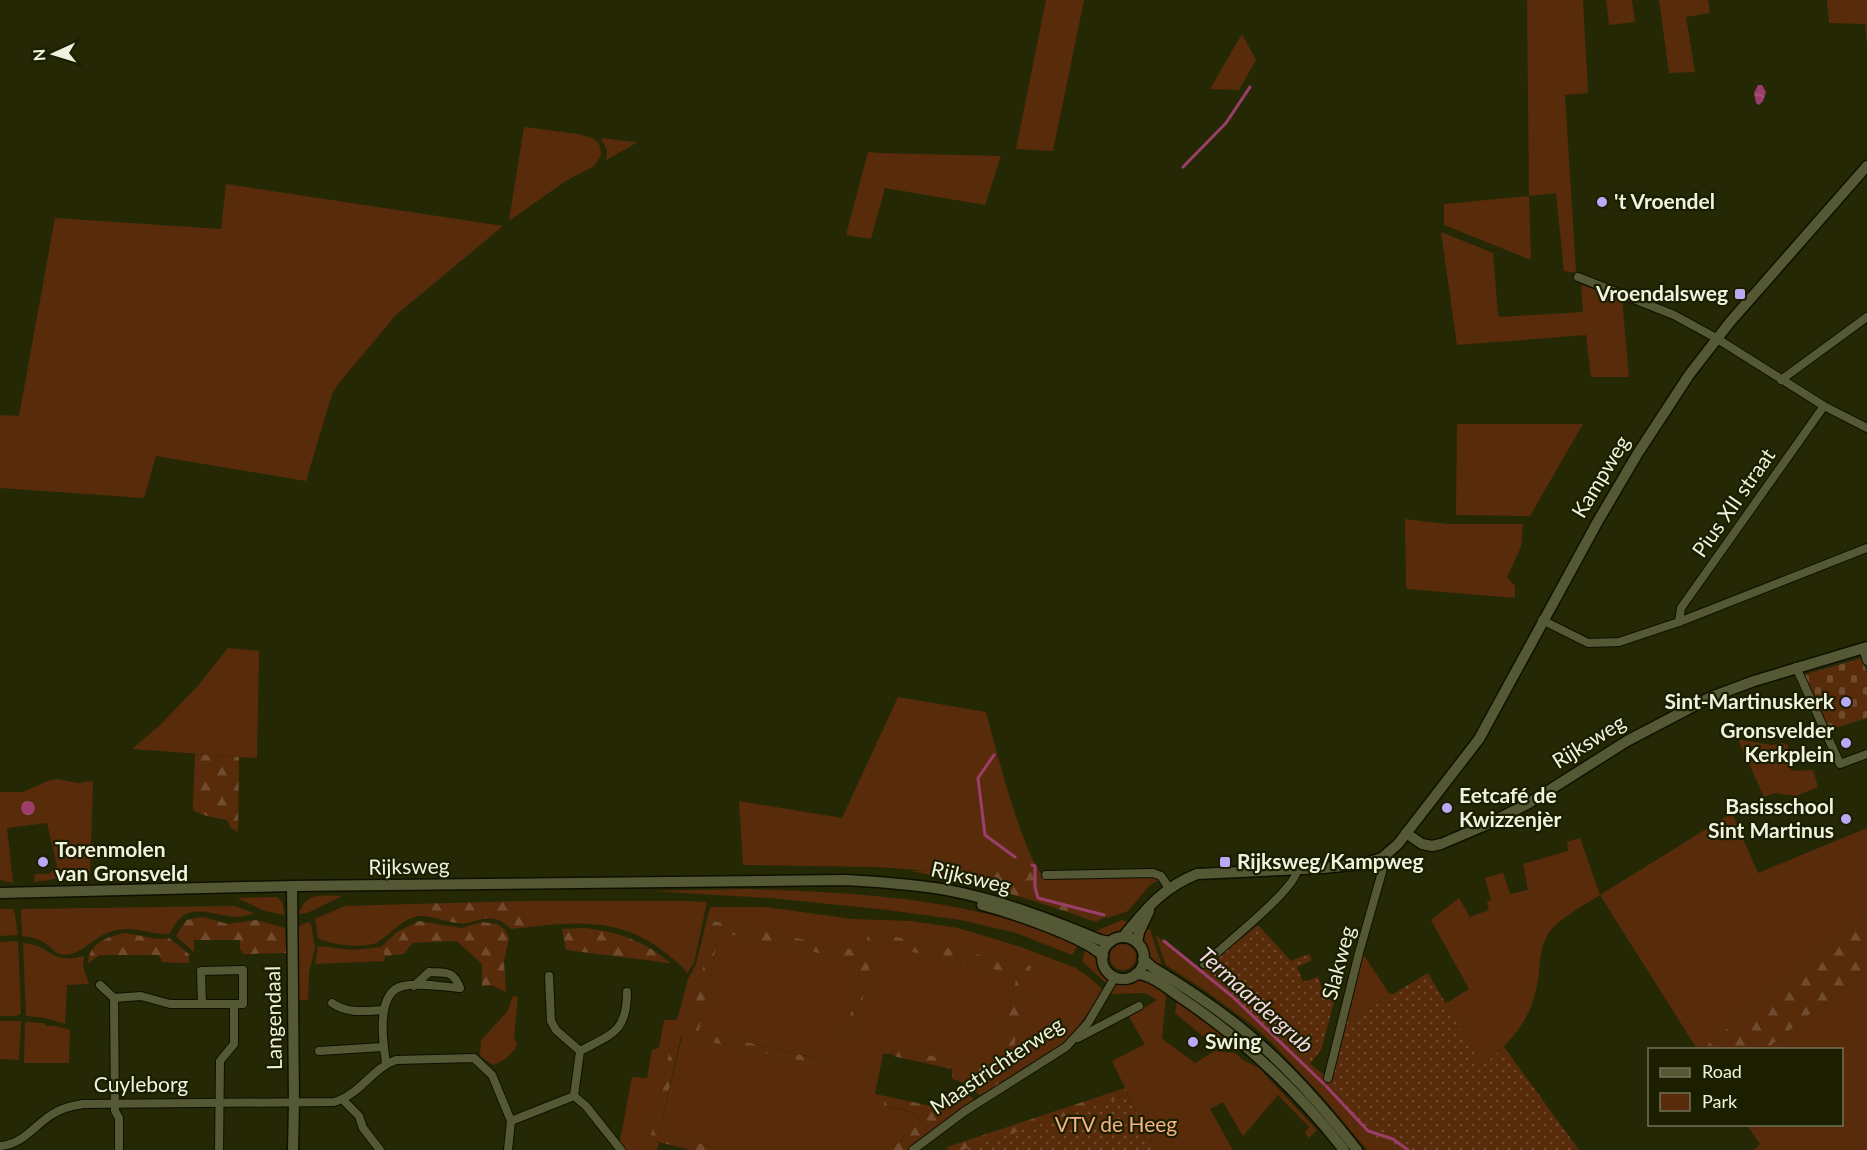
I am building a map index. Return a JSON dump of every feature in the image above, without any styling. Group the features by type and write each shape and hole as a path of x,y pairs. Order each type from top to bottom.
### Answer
{"main road":[{"name":"Kampweg","path":"1406,833 1479,739 1542,620 1638,453 1716,338 1867,166"},
{"name":"Rijksweg","path":"1406,833 1422,844 1432,846 1488,824 1536,800 1600,757 1654,726 1725,691 1865,648"},
{"path":"1344,1150 1296,1094 1247,1046 1201,1011 1147,976 1136,974 1125,978 1115,976 1105,968 1103,956 1110,942 1123,937 1155,900 1179,881 1203,873 1297,870 1362,864 1382,858 1398,844 1406,833"},
{"name":"Rijksweg","path":"0,893 292,886 846,880 947,890 1013,907 1110,942"},
{"name":"Rijksweg","path":"818,882 925,893 987,907 1051,929 1094,948 1103,956"},
{"name":"Langendaal","path":"292,886 294,1103 292,1150"},
{"path":"1137,943 1139,932 1155,900"},
{"path":"1123,937 1137,943 1142,950 1143,959 1136,974"},
{"path":"1143,959 1226,1016 1262,1046 1315,1098 1357,1150"}],"street":[{"path":"1578,277 1666,311 1716,338 1824,406 1867,428"},
{"path":"1781,380 1867,316"},
{"name":"Pius XII straat","path":"1679,622 1681,608 1824,406"},
{"path":"1542,620 1588,643 1618,642 1679,622 1867,548"},
{"path":"1865,648 1867,661"},
{"path":"1796,668 1840,764 1867,754"},
{"name":"Slakweg","path":"1328,1078 1382,872 1382,858"},
{"path":"1204,964 1284,893 1297,876 1297,870"},
{"path":"1046,875 1151,873 1161,876 1169,888"},
{"path":"114,998 141,996 170,1004 202,1004 243,1004 243,970 201,971 202,1004"},
{"path":"386,1063 383,1047 383,1010 385,1002 395,989 401,986 460,988 450,973 429,972 414,986"},
{"path":"549,976 551,1021 556,1030 580,1051"},
{"name":"Maastrichterweg","path":"913,1150 965,1111 1053,1056 1074,1040 1088,1023 1115,976"},
{"path":"100,984 114,998 115,1103 119,1118 119,1150"},
{"path":"580,1051 620,1026 627,1011 627,992"},
{"path":"219,1150 220,1061 234,1044 234,1004"},
{"path":"332,1004 352,1012 383,1010"},
{"path":"1074,1040 1139,1006"},
{"path":"319,1051 383,1047"},
{"path":"574,1096 580,1051"},
{"path":"380,1150 363,1128 359,1116 343,1100 351,1096 386,1063 396,1060 474,1058 492,1074 511,1121 508,1150"},
{"path":"511,1121 574,1096"},
{"path":"574,1096 586,1106 621,1150"},
{"name":"Cuyleborg","path":"0,1146 16,1143 52,1114 82,1104 294,1103 343,1100"}],"green space":[{"path":"1046,0 1084,0 1053,151 1016,149"},
{"path":"1527,0 1583,0 1588,93 1565,95 1576,273 1564,271 1556,193 1529,196"},
{"path":"1606,0 1632,0 1635,22 1609,25"},
{"path":"1659,0 1708,0 1710,13 1686,17 1695,72 1669,73"},
{"path":"1827,0 1867,0 1867,45 1865,24 1829,23"},
{"path":"1242,34 1256,60 1239,90 1210,89"},
{"path":"524,127 592,138 599,143 601,155 594,166 564,182 509,221"},
{"path":"601,138 638,142 606,160 607,150"},
{"path":"868,152 1001,156 985,205 885,188 871,239 846,235"},
{"path":"226,184 503,226 396,315 339,383 332,394 306,481 156,456 144,498 0,488 0,415 19,416 55,218 221,229"},
{"path":"1529,196 1531,260 1444,225 1444,204"},
{"path":"1441,232 1493,253 1498,315 1501,317 1583,312 1581,285 1622,299 1629,377 1591,377 1586,335 1457,345"},
{"path":"1457,424 1583,424 1530,516 1456,515"},
{"path":"1405,519 1447,524 1523,524 1521,546 1507,578 1515,586 1515,598 1407,589"},
{"path":"228,648 259,651 257,758 132,749 159,726 196,688"},
{"path":"1862,658 1867,673 1867,718 1828,730 1803,675"},
{"path":"898,697 986,712 1019,825 1028,848 1045,878 1150,876 1160,879 1150,885 1128,911 1111,917 1038,899 1036,866 933,871 877,867 743,865 739,801 842,818"},
{"path":"1738,739 1771,745 1783,743 1788,745 1791,771 1813,770 1818,787 1796,796 1775,793 1764,797"},
{"path":"195,754 239,757 238,832 231,828 227,820 193,810"},
{"path":"57,779 78,783 93,781 90,874 34,882 35,874 49,874 57,866 47,823 7,828 13,883 0,880 0,792 23,792"},
{"path":"1732,813 1758,873 1867,828 1867,917 1703,1048 1696,1048 1600,895"},
{"path":"1580,838 1600,895 1552,928 1545,939 1535,993 1526,1018 1512,1038 1482,1066 1445,1004 1469,989 1431,920 1459,898 1470,917 1489,910 1487,902 1491,900 1485,878 1503,873 1510,894 1528,890 1523,864 1568,851 1567,842"},
{"path":"1037,866 1038,899 1111,917 1095,922 1004,892 911,871"},
{"path":"748,889 857,894 965,909 1041,929 1078,945 1072,955 1016,933 961,920 888,910 770,898 652,891"},
{"path":"342,896 307,913 299,914 306,901 311,898"},
{"path":"277,897 282,902 285,915 265,911 237,898"},
{"path":"529,901 707,902 694,963 687,973 676,961 648,941 615,928 582,924 529,927"},
{"path":"529,901 529,927 511,929 491,918 460,923 418,916 412,904"},
{"path":"412,904 418,916 407,920 378,942 348,945 331,943 318,938 315,919 345,906"},
{"path":"234,906 254,913 236,917 207,912 190,913 176,923 170,934 132,929 118,930 67,955 56,952 40,940 22,936 21,909"},
{"path":"710,907 766,907 852,919 911,921 958,928 1021,947 1076,968 1103,990 1073,1035 1055,1051 1007,1080 1030,966 869,931 864,953 713,921 690,1029 675,1027 650,1140 659,1143 657,1150 622,1150 619,1146 632,1077 647,1078 652,1050 659,1048 664,1020 676,1020 678,1017 688,979 696,964"},
{"path":"0,909 14,909 18,935 0,936"},
{"path":"203,917 228,924 256,920 285,928 286,953 244,954 240,949 240,940 194,940 194,952 176,936 186,920"},
{"path":"1867,917 1867,969 1767,1048 1703,1048"},
{"path":"1122,920 1130,923 1121,932 1106,937 1094,932"},
{"path":"419,921 462,928 482,922 497,924 505,930 509,938 504,961 506,992 491,985 482,986 482,964 458,942 412,943 404,954 385,956 381,947 397,932"},
{"path":"713,921 864,952 869,931 1031,966 1007,1080 981,1096 967,1084 952,1079 952,1069 893,1056 892,1047 998,1069 1017,974 875,944 854,1038 846,1036 861,962 719,932 699,1031 823,1060 825,1058 823,1065 681,1036 659,1134 727,1150 691,1150 650,1140 675,1026 690,1029"},
{"path":"308,922 311,924 315,948 309,972 308,1000 298,1000 299,926"},
{"path":"1258,925 1291,961 1309,954 1312,960 1297,967 1303,982 1318,977 1323,991 1334,1002 1321,1050 1310,1064 1331,1080 1344,1024 1428,973 1482,1066 1504,1047 1579,1150 1405,1150 1368,1134 1333,1090 1202,970"},
{"path":"585,928 609,932 641,943 670,963 566,950 562,929"},
{"path":"1145,928 1150,930 1161,963 1160,968 1145,950 1143,934"},
{"path":"719,932 861,962 846,1036 854,1038 875,943 1017,974 998,1069 892,1048 892,1054 883,1054 875,1094 885,1096 884,1106 910,1112 920,1122 891,1150 727,1150 659,1134 682,1036 823,1064 824,1060 699,1031"},
{"path":"126,933 157,939 169,938 189,954 189,963 162,962 159,955 100,955 88,963 92,950 101,942"},
{"path":"1155,935 1202,970 1284,1043 1333,1090 1368,1134 1405,1150 1367,1150 1321,1095 1271,1042 1207,992 1166,965"},
{"path":"18,941 21,1014 0,1016 0,942"},
{"path":"23,943 40,947 64,958 84,956 83,967 89,984 67,985 65,1024 46,1018 26,1016"},
{"path":"1123,944 1132,948 1136,957 1132,966 1123,970 1114,966 1110,957 1114,948"},
{"path":"318,946 353,950 381,947 385,956 384,961 315,964"},
{"path":"1086,948 1100,964 1107,984 1083,962"},
{"path":"1363,954 1389,993 1393,994 1344,1024"},
{"path":"1867,969 1867,1150 1754,1150 1760,1144 1748,1126 1843,1126 1843,1048 1767,1048"},
{"path":"1143,978 1164,990 1166,998 1162,1037 1164,1040 1195,1063 1215,1051 1235,1053 1259,1068 1317,1130 1309,1138 1305,1133 1309,1127 1278,1095 1243,1136 1223,1102 1210,1109 1233,1150 1155,1150 1112,1061 1145,1044 1129,1017 1157,1000 1145,993 1110,994 1121,982"},
{"path":"513,996 518,997 514,1036 517,1045 513,1052 501,1062 493,1065 480,1056 481,1040 507,1012"},
{"path":"1179,1000 1238,1045 1210,1042 1175,1013"},
{"path":"0,1021 21,1021 19,1060 0,1059"},
{"path":"25,1022 44,1023 46,1026 70,1030 69,1063 24,1063"},
{"path":"1125,1088 1128,1095 964,1150 948,1150 947,1147"},
{"path":"955,1089 965,1092 975,1100 908,1150 891,1150 920,1122 910,1112 884,1106 885,1096 944,1109 949,1092"},
{"name":"VTV de Heeg","path":"1128,1095 1155,1150 963,1150"}],"water":[{"path":"1758,85 1762,85 1766,92 1759,105 1756,103 1754,93"},
{"path":"28,801 33,803 35,808 33,813 28,815 23,813 21,808 23,803"}],"waterway":[{"name":"Termaardergrub","path":"1183,167 1226,123 1250,87"},
{"name":"Termaardergrub","path":"994,755 978,778 985,835 1015,857"},
{"name":"Termaardergrub","path":"1032,865 1035,866 1035,887 1038,898 1104,915"},
{"name":"Termaardergrub","path":"1164,941 1233,997 1324,1084"},
{"name":"Termaardergrub","path":"1326,1086 1368,1131 1393,1139 1408,1150"}],"place":[{"name":"'t Vroendel","path":"1602,202"},
{"name":"Vroendalsweg","path":"1740,294"},
{"name":"Sint-Martinuskerk","path":"1846,702"},
{"name":"Gronsvelder Kerkplein","path":"1846,743"},
{"name":"Eetcafé de Kwizzenjèr","path":"1447,808"},
{"name":"Basisschool Sint Martinus","path":"1846,819"},
{"name":"Torenmolen van Gronsveld","path":"43,862"},
{"name":"Rijksweg/Kampweg","path":"1225,862"},
{"name":"Swing","path":"1193,1042"}]}
